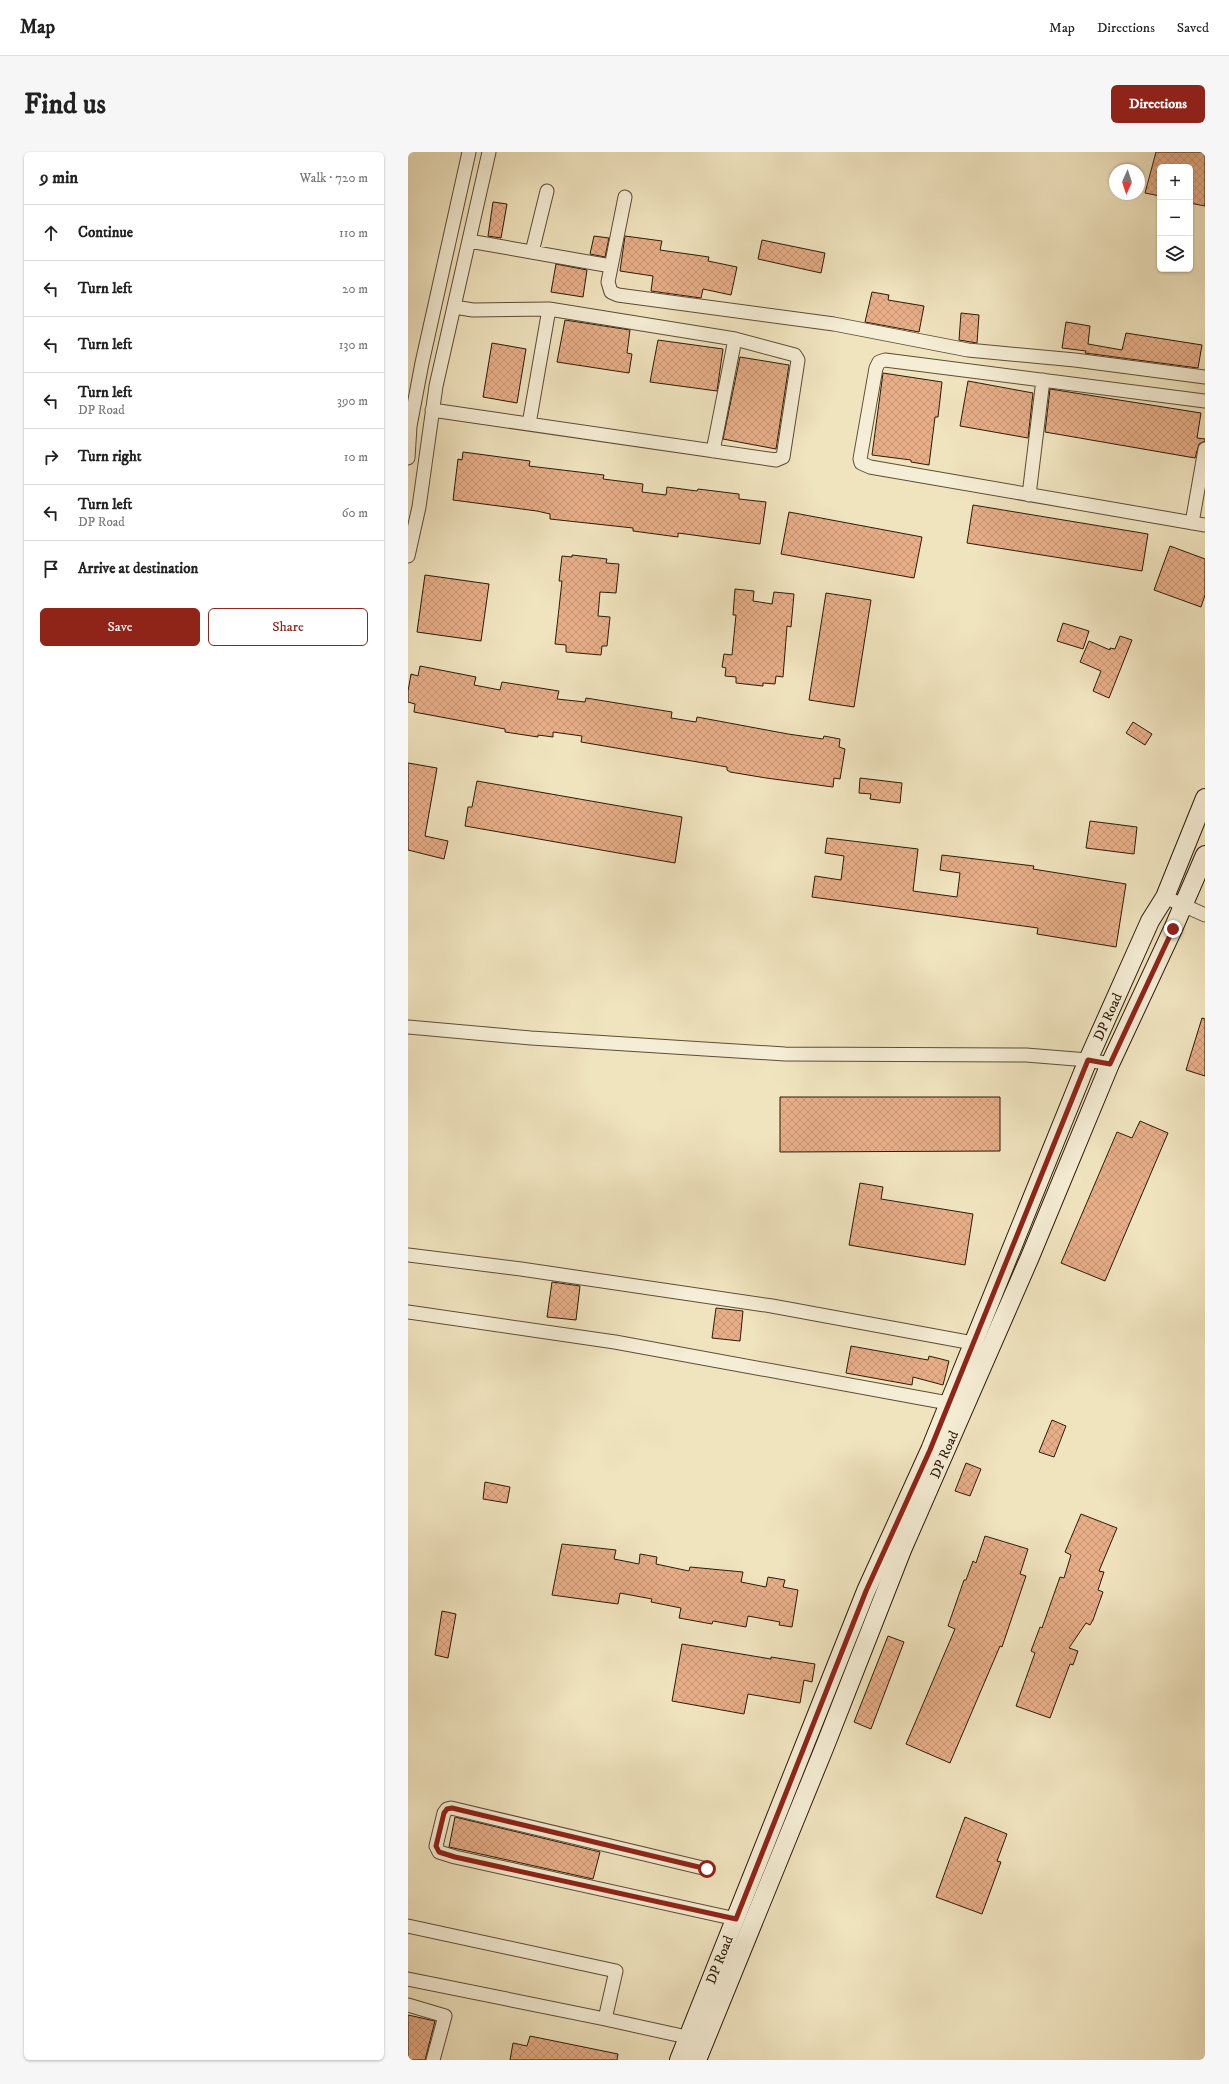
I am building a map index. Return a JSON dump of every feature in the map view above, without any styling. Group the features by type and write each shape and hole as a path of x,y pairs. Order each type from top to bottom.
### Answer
{"street":[{"path":"408,458 410,426 422,363 469,152"},
{"path":"408,556 419,506 436,386 489,152"},
{"path":"532,252 547,191"},
{"path":"625,196 608,282 611,292 630,298 834,324 968,350 1075,360 1205,377"},
{"path":"469,241 611,266"},
{"path":"432,410 776,460 783,457 799,358 795,355 735,338 550,310 473,310 454,307"},
{"path":"529,424 550,310"},
{"path":"713,451 735,338"},
{"path":"1205,401 885,360 879,362 876,368 860,459 861,463 870,467 1205,525"},
{"path":"1029,495 1043,380"},
{"path":"1192,523 1205,449"},
{"name":"DP Road","path":"697,2060 696,2039 736,1919 866,1591 930,1450 1088,1060 1150,921 1165,897 1205,798"},
{"name":"DP Road","path":"679,2060 696,2039 822,1754 902,1550 1030,1258 1110,1064 1205,856"},
{"path":"1165,897 1205,915"},
{"path":"408,1027 531,1038 785,1054 1026,1055 1088,1060 1110,1064"},
{"path":"408,1255 521,1269 772,1306 973,1343"},
{"path":"408,1312 615,1342 948,1403"},
{"path":"707,1869 452,1808 447,1809 444,1813 436,1846 439,1852 455,1857 736,1919"},
{"path":"408,1926 616,1971 605,2018"},
{"path":"408,1979 605,2018 696,2039"},
{"path":"408,2006 445,2016 433,2060"}],"building":[{"path":"1156,152 1205,152 1205,206 1193,204 1193,164 1157,164 1157,195 1145,193"},
{"path":"493,202 507,204 501,238 488,236"},
{"path":"594,236 609,238 605,257 590,254"},
{"path":"625,236 662,241 660,250 709,257 708,261 737,267 731,295 703,289 701,298 651,291 653,276 620,271"},
{"path":"762,240 825,253 821,273 758,259"},
{"path":"556,264 587,270 583,297 551,292"},
{"path":"872,292 889,295 888,300 924,306 919,332 865,322"},
{"path":"961,313 979,315 977,343 959,340"},
{"path":"565,320 630,330 627,353 632,354 629,373 557,362"},
{"path":"1066,322 1090,326 1088,344 1122,350 1126,333 1202,345 1198,368 1085,353 1086,351 1062,348"},
{"path":"658,340 723,349 717,391 650,382"},
{"path":"492,343 526,349 517,403 483,397"},
{"path":"740,357 789,365 776,449 723,439"},
{"path":"883,373 942,382 938,417 935,417 929,465 911,462 911,460 872,455"},
{"path":"968,381 1033,393 1028,438 960,426"},
{"path":"1050,389 1201,413 1197,438 1205,439 1205,441 1199,444 1195,458 1045,432"},
{"path":"463,452 530,461 529,466 604,475 603,479 643,484 642,492 666,495 667,487 697,491 698,489 739,494 739,499 766,502 760,544 678,533 678,537 633,531 633,528 550,519 550,514 537,511 453,500 458,459 462,460"},
{"path":"973,505 1148,534 1142,571 967,543"},
{"path":"789,512 922,537 914,578 781,554"},
{"path":"1170,546 1205,559 1205,595 1201,607 1154,590"},
{"path":"572,555 607,559 606,563 619,564 616,593 600,592 598,616 610,617 607,646 602,646 601,655 566,652 566,645 555,644 562,581 559,581 562,556 572,557"},
{"path":"425,575 489,584 481,641 417,632"},
{"path":"735,589 754,591 753,601 772,604 774,592 794,594 791,627 787,626 783,677 776,676 775,684 763,683 763,686 736,683 736,677 725,676 726,668 722,667 724,654 732,655 736,615 733,615"},
{"path":"826,593 871,600 854,707 809,700"},
{"path":"1063,623 1089,631 1083,649 1057,641"},
{"path":"1120,636 1132,640 1109,698 1093,691 1101,671 1080,662 1089,641 1110,650 1110,648 1115,649"},
{"path":"420,666 476,677 474,685 500,690 502,682 559,691 557,699 585,702 586,698 672,712 671,718 696,722 697,717 788,734 823,739 824,736 840,739 839,747 845,749 840,779 834,778 833,787 766,778 730,772 727,770 727,767 581,742 582,736 553,732 553,737 538,735 538,737 505,732 505,729 414,712 415,704 408,702 408,691 411,674 418,676"},
{"path":"1133,722 1152,734 1145,745 1126,733"},
{"path":"408,763 437,768 425,836 448,841 444,859 408,850"},
{"path":"860,778 902,783 900,803 870,799 871,794 859,793"},
{"path":"477,781 682,817 675,863 465,826 468,807 472,807"},
{"path":"1090,821 1137,827 1134,854 1086,848"},
{"path":"827,838 918,849 913,891 957,897 960,873 940,870 942,855 1034,866 1033,869 1126,884 1116,947 1037,934 1038,928 812,897 815,876 841,880 844,856 825,853"},
{"path":"1202,1018 1205,1019 1205,1076 1186,1070"},
{"path":"780,1097 1000,1097 1000,1151 780,1152"},
{"path":"1140,1121 1168,1133 1105,1281 1061,1263 1117,1132 1132,1138"},
{"path":"860,1183 883,1187 881,1199 973,1214 965,1265 849,1245"},
{"path":"552,1282 580,1286 576,1320 547,1317"},
{"path":"716,1308 743,1311 740,1341 712,1338"},
{"path":"851,1346 928,1360 929,1356 949,1361 943,1385 913,1377 912,1385 846,1373"},
{"path":"1052,1420 1066,1426 1054,1457 1039,1452"},
{"path":"966,1463 981,1469 970,1496 955,1491"},
{"path":"485,1482 510,1487 507,1503 483,1499"},
{"path":"1081,1514 1117,1528 1099,1571 1104,1572 1098,1590 1103,1592 1090,1625 1086,1623 1069,1648 1078,1651 1073,1665 1070,1664 1050,1718 1016,1706 1035,1653 1031,1651 1040,1627 1042,1628 1060,1577 1064,1578 1071,1555 1065,1552"},
{"path":"985,1536 1028,1549 1020,1574 1026,1576 1002,1647 1000,1646 950,1763 906,1744 955,1629 948,1626 964,1580 966,1580 973,1561 976,1563"},
{"path":"562,1544 616,1550 614,1559 639,1564 640,1554 657,1557 656,1564 689,1571 690,1567 743,1572 741,1582 766,1587 768,1577 785,1580 783,1587 798,1590 792,1627 779,1625 780,1622 748,1616 746,1627 713,1621 712,1624 679,1618 681,1608 651,1602 652,1599 620,1593 618,1604 552,1595"},
{"path":"442,1611 456,1614 448,1658 435,1655"},
{"path":"888,1636 904,1642 871,1729 854,1722"},
{"path":"682,1644 771,1659 771,1657 815,1664 812,1682 804,1680 800,1703 748,1694 744,1714 672,1701"},
{"path":"455,1817 600,1852 593,1879 449,1847"},
{"path":"965,1817 1007,1834 997,1861 1001,1862 982,1914 936,1897"},
{"path":"408,2015 435,2021 425,2060 408,2060"},
{"path":"530,2036 618,2054 617,2060 510,2060 513,2043 527,2046"}],"route":[{"path":"707,1869 452,1808 447,1809 444,1813 436,1846 439,1852 455,1857 736,1919 866,1591 930,1450 1088,1060 1110,1064 1173,929"}]}
